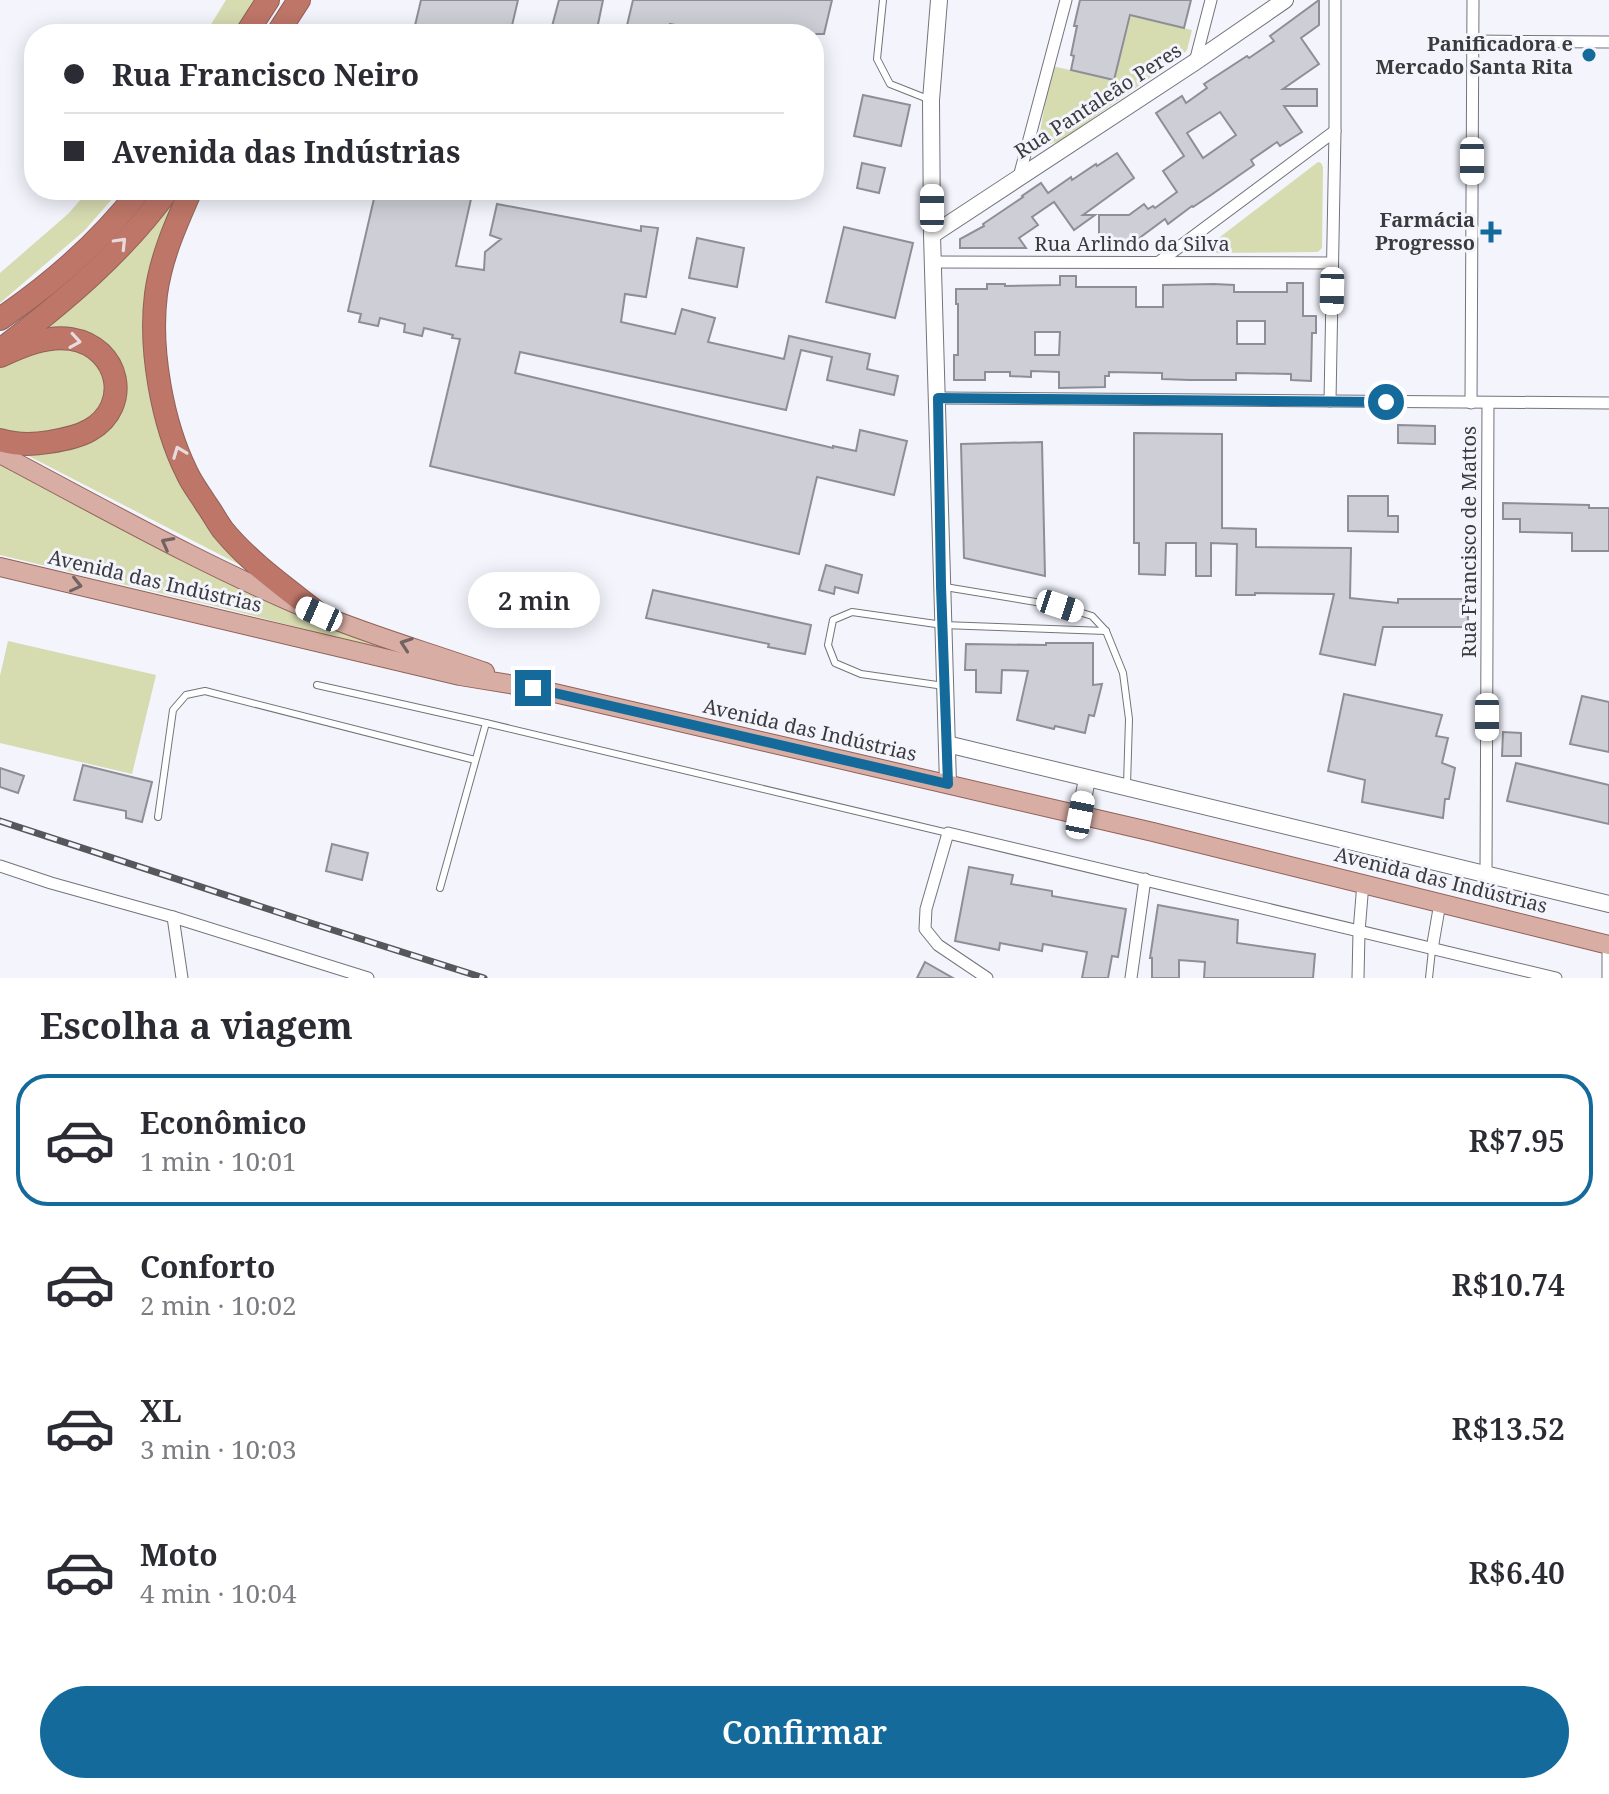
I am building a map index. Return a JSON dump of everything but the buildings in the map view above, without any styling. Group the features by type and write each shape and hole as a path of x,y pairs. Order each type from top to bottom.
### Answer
{"highway":[{"path":"252,24 268,0"},
{"path":"283,24 299,0"},
{"path":"0,319 38,293 102,235 132,200"},
{"path":"0,353 65,300 125,241 161,200"},
{"path":"187,200 172,233 156,295 154,333 167,422 187,473 222,529 264,571 319,614"},
{"path":"0,353 31,343 69,338 88,343 103,353 115,379 115,398 108,412 92,430 63,440 28,445 0,440"}],"main road":[{"path":"0,454 194,557 319,614 533,688"},
{"name":"Avenida das Indústrias","path":"0,567 460,676 533,688 1080,815 1609,945"}],"street":[{"path":"939,0 931,100 932,235 948,784"},
{"path":"1019,177 1066,0"},
{"path":"1195,62 1211,0"},
{"name":"Rua Pantaleão Peres","path":"932,235 1285,0"},
{"path":"1330,401 1335,0"},
{"name":"Rua Francisco de Mattos","path":"1471,403 1473,0"},
{"path":"1472,41 1609,42"},
{"path":"1158,262 1335,131"},
{"name":"Rua Arlindo da Silva","path":"933,262 1332,263"},
{"path":"938,398 1609,403"},
{"name":"Rua Francisco de Mattos","path":"1486,874 1488,403"},
{"name":"Avenida das Indústrias","path":"947,744 1609,904"},
{"path":"1080,815 1087,779"},
{"path":"987,978 938,945 925,929 926,909 948,833 1556,978"},
{"path":"0,866 368,978"},
{"path":"1131,978 1145,879"},
{"path":"1358,978 1363,883"},
{"path":"1432,949 1440,903"},
{"path":"173,917 182,978"},
{"path":"1608,978 1609,945"}],"lane":[{"path":"883,0 877,59 890,84 931,100"},
{"path":"941,586 1060,606 1092,616 1106,631 1123,673 1129,719 1126,789"},
{"path":"945,686 861,674 835,663 828,645 833,620 852,612 943,625 1106,631"},
{"path":"317,685 948,833"},
{"path":"158,817 173,710 186,695 205,691 475,760"},
{"path":"440,888 486,723"},
{"path":"1429,978 1432,949"}],"green space":[{"path":"226,0 258,0 242,24 211,24"},
{"path":"1131,16 1192,30 1187,50 1060,141 1040,147 1038,143 1052,66 1114,80"},
{"path":"1318,162 1323,167 1322,248 1318,252 1203,253 1203,250"},
{"path":"80,200 111,200 84,231 0,303 0,273"},
{"path":"175,200 180,200 150,380 244,567 15,449 95,434 123,380 116,354 93,337 40,333 148,231"},
{"path":"66,348 90,357 100,371 105,391 96,413 75,427 50,434 29,434 0,428 0,367 35,351"},
{"path":"0,462 379,641 376,648 0,555"},
{"path":"8,641 156,675 132,774 0,743 0,676"}],"railway":[{"path":"0,821 484,978"}],"place":[{"name":"Panificadora e Mercado Santa Rita","path":"1589,55"},
{"name":"Farmácia Progresso","path":"1491,232"}],"route":[{"path":"533,688 948,784 938,398 1386,402"}]}
